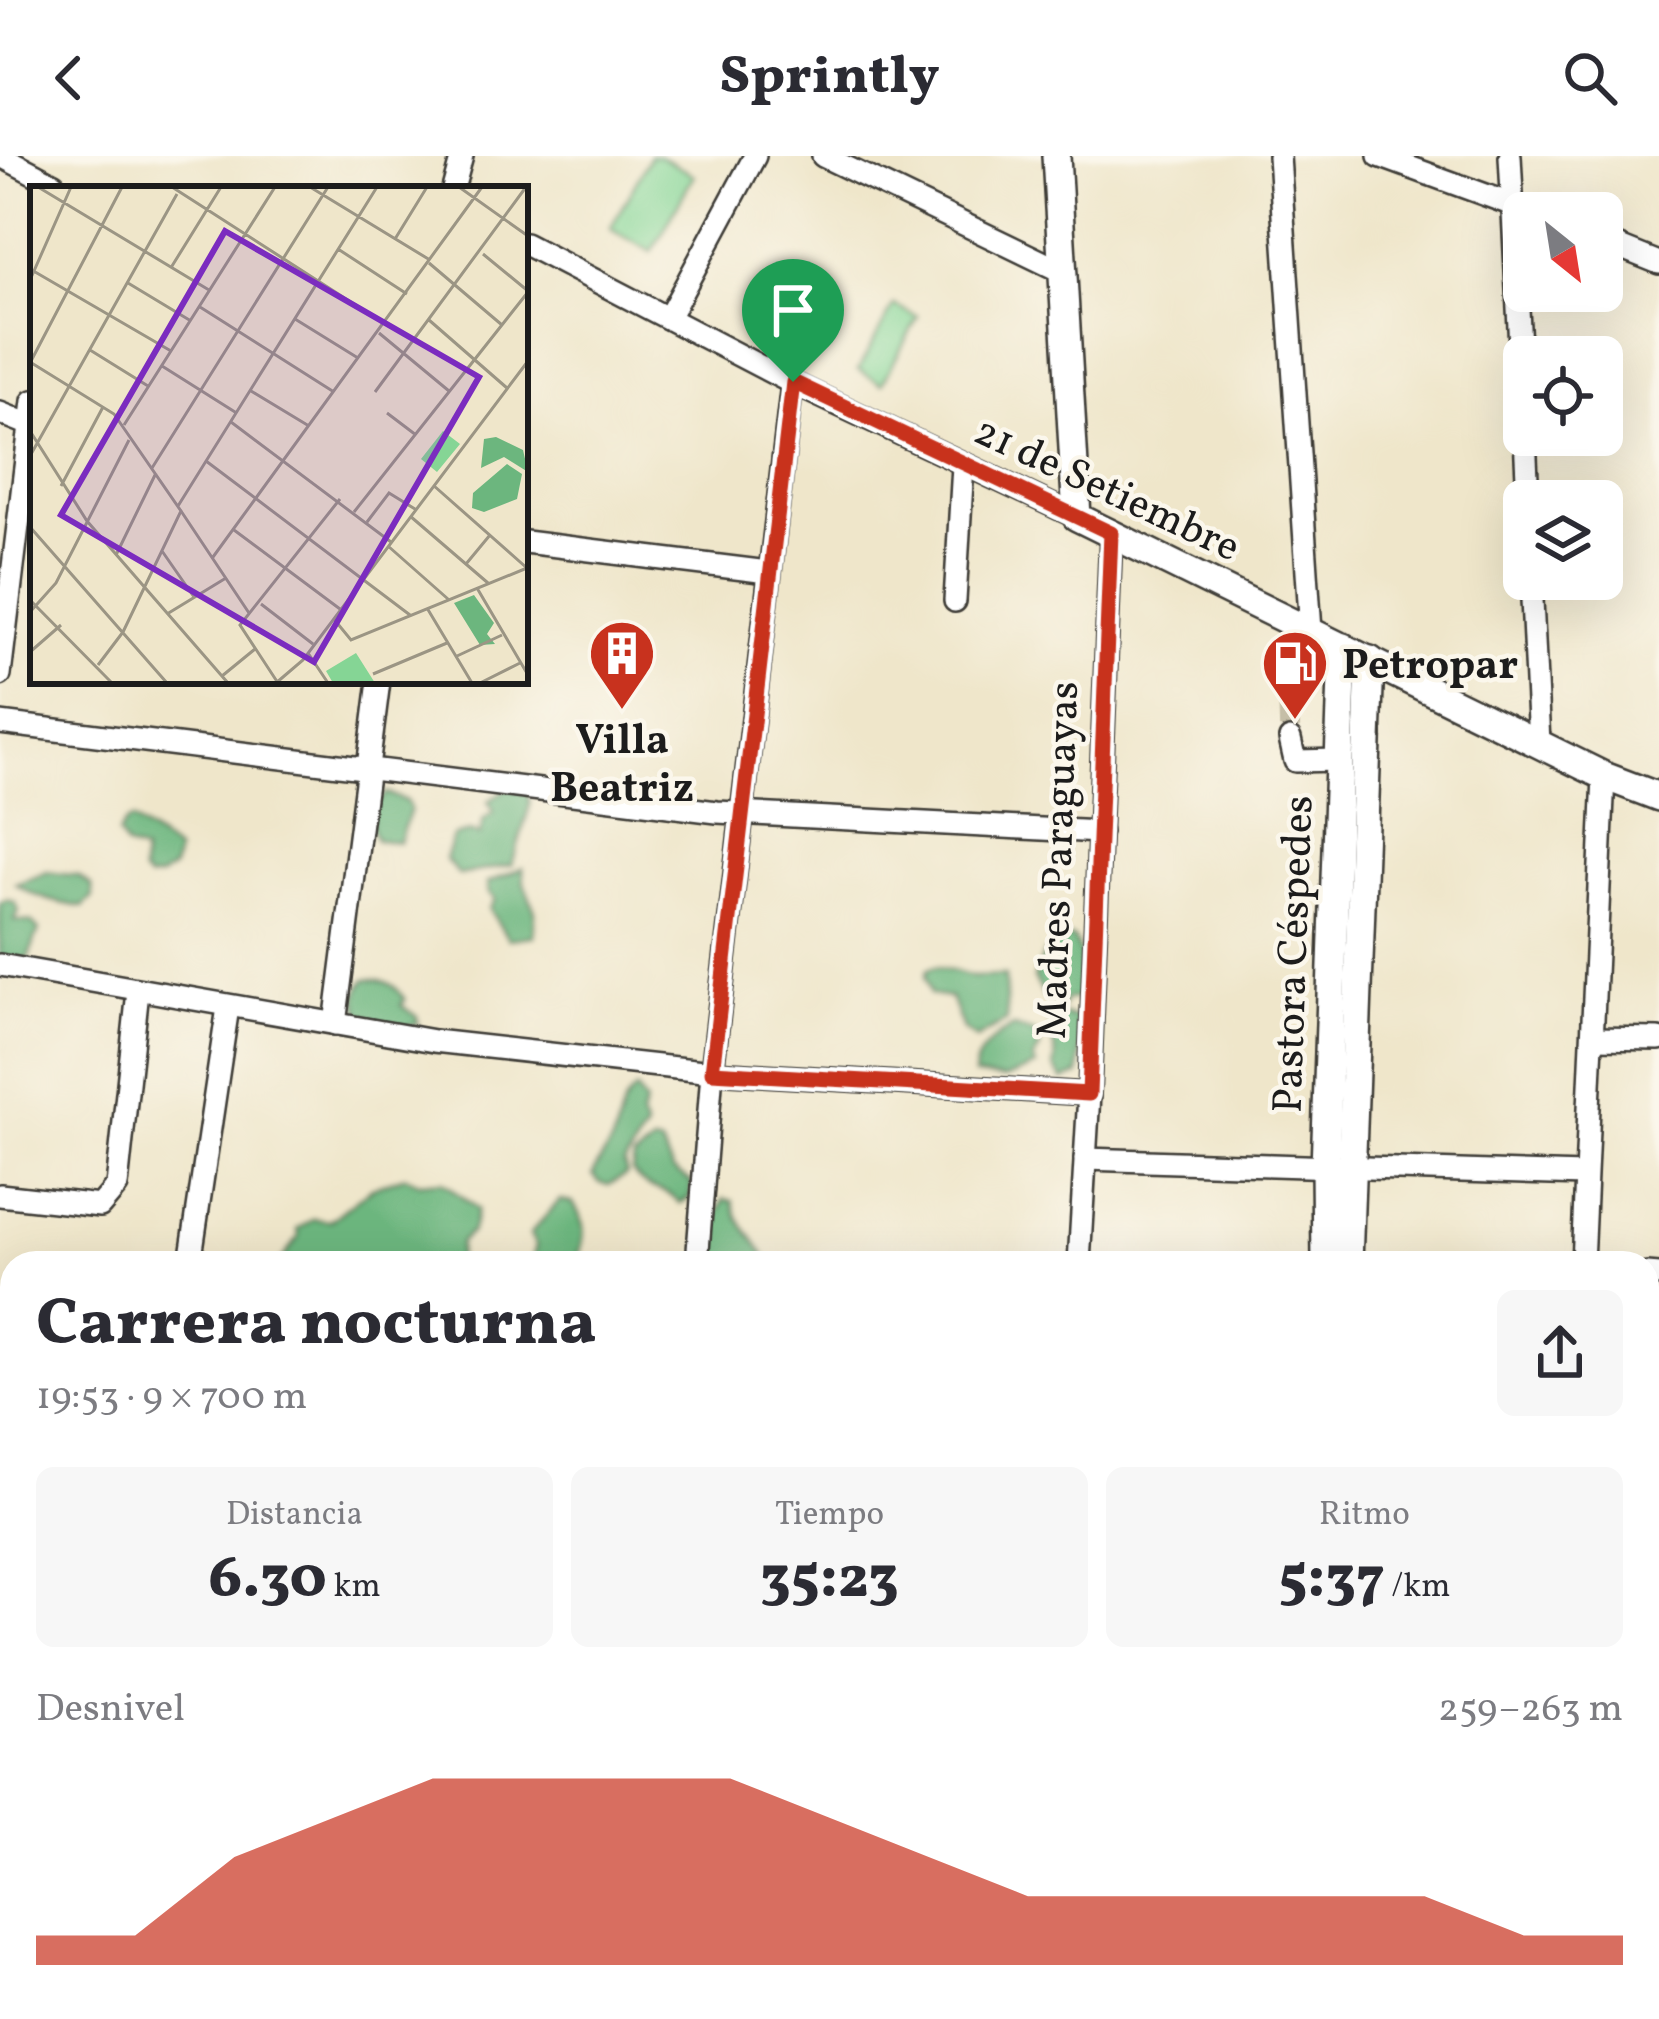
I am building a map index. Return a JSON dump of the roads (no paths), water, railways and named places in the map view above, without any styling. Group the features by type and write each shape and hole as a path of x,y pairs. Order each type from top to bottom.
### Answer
{"main road":[{"path":"1056,156 1077,518"},
{"name":"21 de Setiembre","path":"1077,518 1311,631 1343,658 1370,659 1604,776 1659,797"},
{"name":"Pastora Céspedes","path":"1328,1251 1338,1168 1347,938 1343,658"},
{"name":"Pastora Céspedes","path":"1348,770 1370,659"},
{"name":"Pastora Céspedes","path":"1338,1168 1347,1251"}],"street":[{"path":"1,156 55,186 56,156"},
{"path":"454,186 462,156"},
{"path":"668,318 755,156"},
{"path":"823,156 1061,271"},
{"path":"1279,156 1311,631"},
{"path":"1379,156 1503,200"},
{"path":"1510,156 1520,192"},
{"name":"21 de Setiembre","path":"528,246 793,382 1077,518"},
{"path":"1623,248 1659,263"},
{"path":"698,1251 712,1072 793,382"},
{"path":"0,413 30,425 28,489 0,675"},
{"path":"955,602 963,465"},
{"name":"Madres Paraguayas","path":"1079,1251 1111,533"},
{"path":"528,542 768,572"},
{"path":"1532,600 1539,743"},
{"path":"1288,676 1291,662 1343,658"},
{"path":"335,1024 379,684"},
{"path":"0,723 592,799 742,813 1100,832"},
{"path":"1290,739 1295,760 1348,770"},
{"path":"1582,1251 1604,776"},
{"path":"0,965 383,1034 712,1072 1089,1094"},
{"path":"0,1195 100,1206 111,1196 116,1186 138,991"},
{"path":"192,1251 228,1006"},
{"path":"1594,1038 1659,1040"},
{"path":"1085,1159 1584,1174"}],"tunnel":[{"path":"1288,676 1290,739"}],"place":[{"name":"Villa Beatriz","path":"622,712"},
{"name":"Petropar","path":"1295,722"}]}
